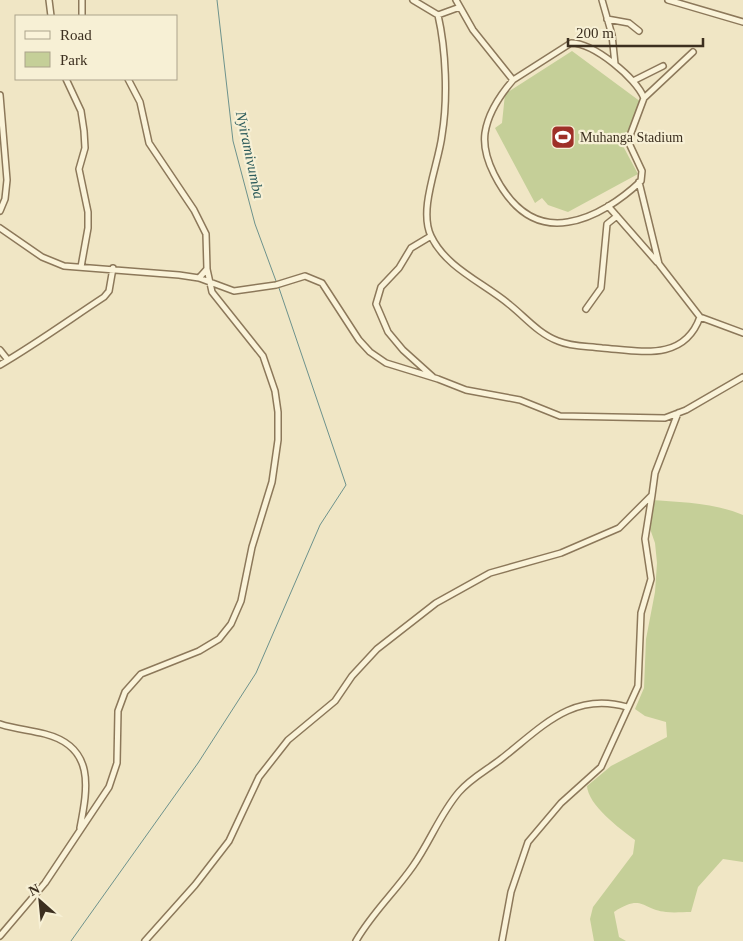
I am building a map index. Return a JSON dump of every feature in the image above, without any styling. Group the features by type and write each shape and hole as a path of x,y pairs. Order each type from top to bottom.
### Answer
{"street":[{"path":"49,0 51,15"},
{"path":"82,0 82,15"},
{"path":"412,0 438,15"},
{"path":"438,15 464,0"},
{"path":"602,0 615,48 616,64"},
{"path":"668,0 743,22"},
{"path":"458,3 473,30 512,80"},
{"path":"438,15 442,39 444,105 443,134 428,210 431,236 457,266 493,291 547,336 565,344 656,352 675,346 687,339 693,333 700,318"},
{"path":"607,18 629,23 639,31"},
{"path":"644,98 633,82 616,64 590,50 571,43 512,80 494,106 484,136 489,164 508,200 523,212 541,220 558,223 581,219 608,206 639,182 643,175 628,140 642,108 644,98 693,52"},
{"path":"633,82 663,66"},
{"path":"66,80 81,111 84,130 85,148 79,169 88,212 88,228 81,267"},
{"path":"0,936 45,883 112,779 118,748 119,703 129,686 141,674 210,645 219,639 231,624 243,594 250,552 272,482 279,430 277,402 271,376 263,356 210,288 211,283 207,269 206,234 194,210 149,143 140,102 129,80"},
{"path":"0,95 7,180 5,199 0,211"},
{"path":"639,182 659,264"},
{"path":"608,206 659,264 700,318 743,333"},
{"path":"586,308 601,288 607,224 617,216"},
{"path":"0,228 42,257 64,266 113,268 199,278 227,289 242,291 276,285 298,277 316,279 322,283 354,334 370,352 392,366 433,377 466,390 520,400 560,416 652,420 678,413 743,378"},
{"path":"431,236 411,248 399,268 381,287 376,304 384,325 393,338 433,377"},
{"path":"0,365 35,345 58,327 104,297 108,291 113,268"},
{"path":"199,278 207,269"},
{"path":"0,350 8,360"},
{"path":"502,941 511,892 528,842 561,803 601,767 638,686 641,614 651,579 645,540 655,473 678,413"},
{"path":"145,941 195,885 229,841 254,784 281,748 296,733 325,712 359,668 388,639 436,602 490,573 561,553 619,528 652,495"},
{"path":"356,941 370,918 412,868 450,804 469,781 546,722 574,708 596,702 612,703 627,708"},
{"path":"0,724 57,738 76,752 84,766 88,786 80,830"}],"green space":[{"name":"Muhanga Stadium","path":"572,51 641,102 623,146 638,174 568,212 548,205 542,198 535,203 495,128 502,123 505,94"},
{"path":"650,500 685,502 721,508 743,515 743,862 723,859 698,887 691,912 658,911 637,903 624,906 614,912 619,937 626,941 594,941 590,919 593,907 633,854 635,840 599,809 593,801 587,786 611,766 667,737 666,722 645,716 635,709 644,688 646,639 655,592 657,563 655,543 648,523"}],"waterway":[{"name":"Nyiramivumba","path":"217,0 233,141 255,224 276,281"},
{"path":"71,941 198,763 256,673 320,525 346,485 279,288"}],"place":[{"name":"Muhanga Stadium","path":"563,137"}]}
